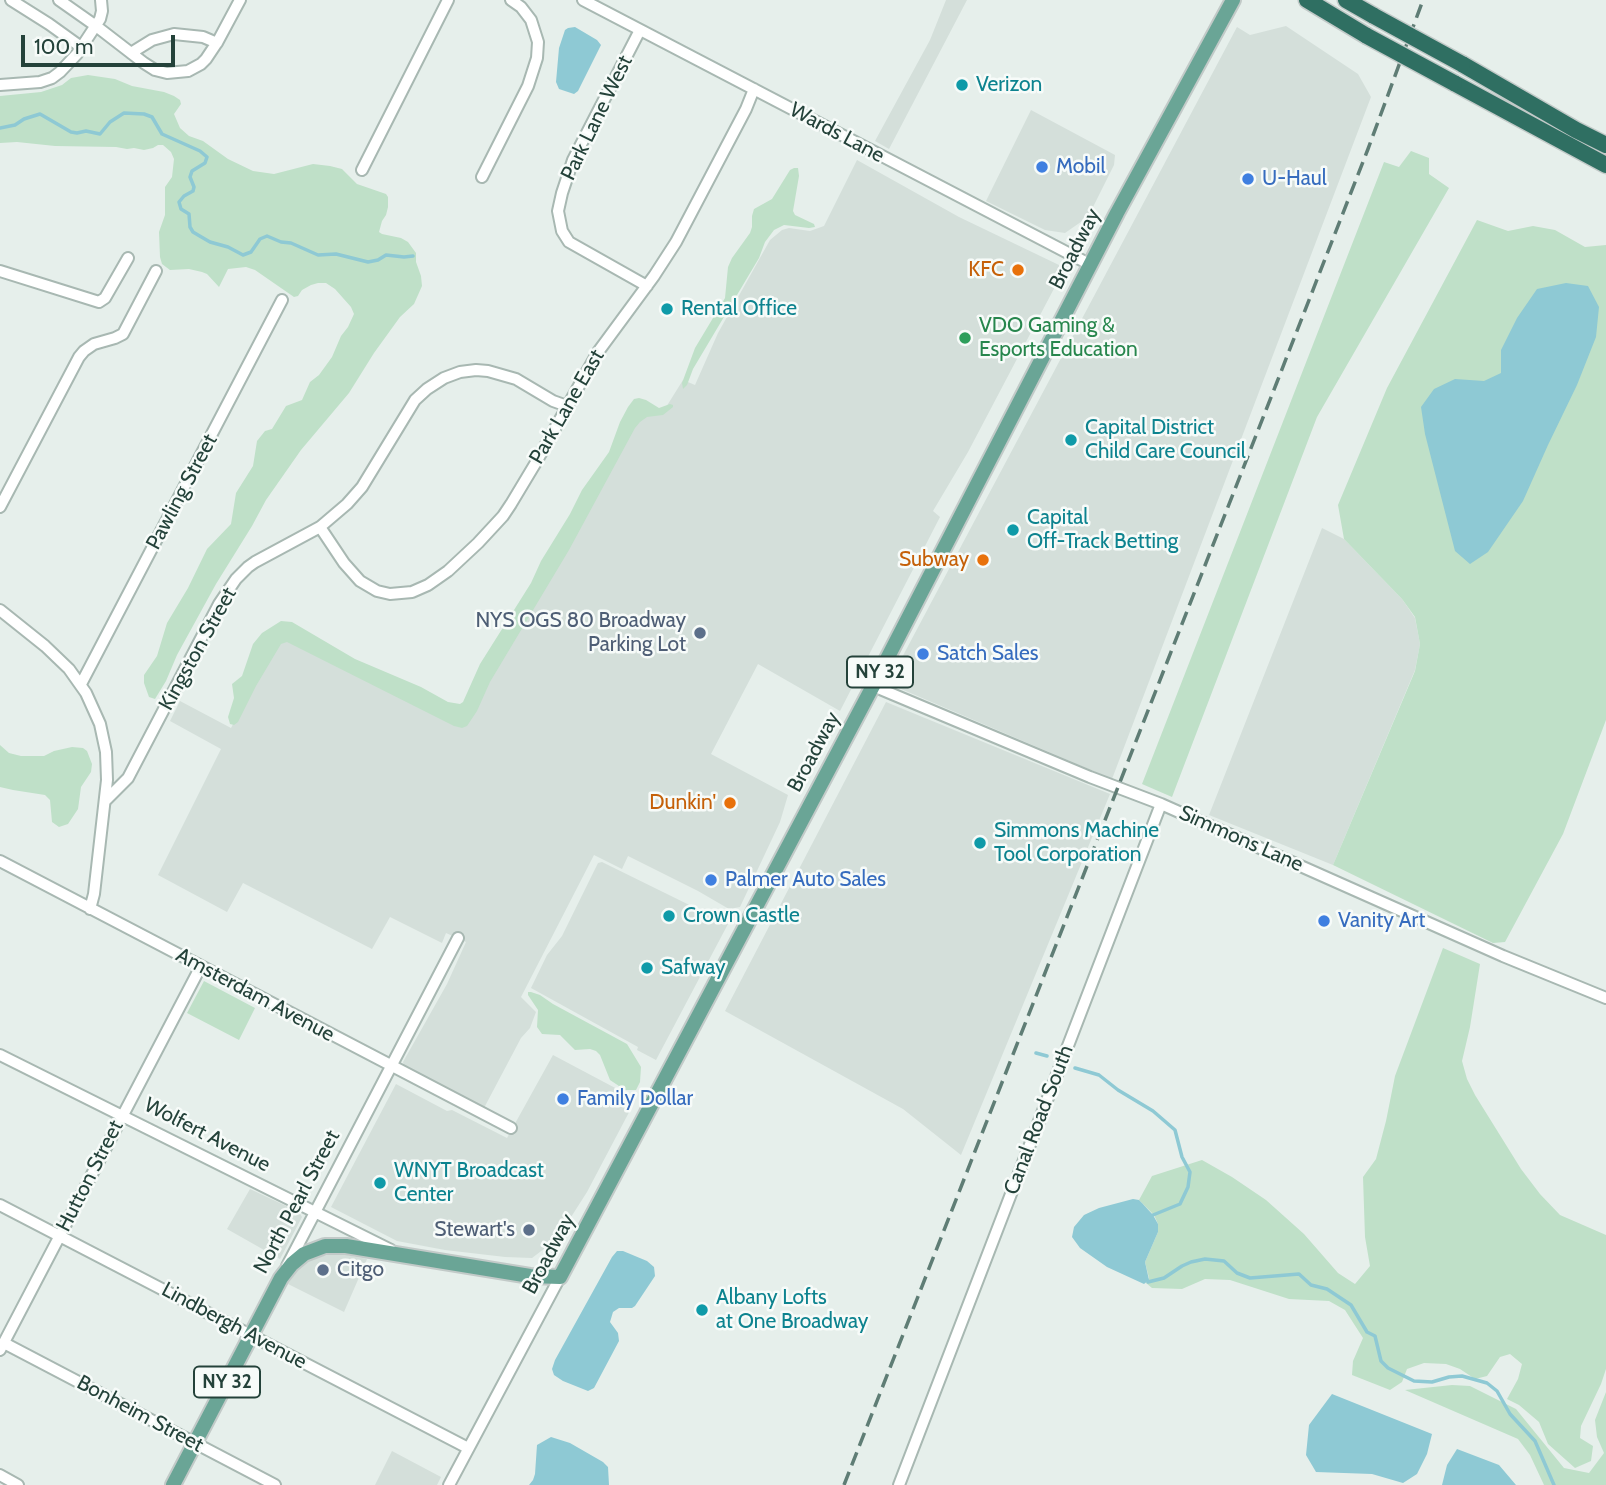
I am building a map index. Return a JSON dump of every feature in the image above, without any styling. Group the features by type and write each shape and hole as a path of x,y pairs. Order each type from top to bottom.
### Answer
{"highway":[{"path":"1307,0 1367,36 1606,165"},
{"path":"1346,0 1606,145"}],"main road":[{"name":"Broadway","path":"561,1277 873,686 1159,135 1233,0"},
{"name":"NY 32","path":"281,1278 304,1254 326,1246 353,1247 400,1255"},
{"name":"Wolfert Avenue","path":"400,1255 530,1276 561,1277"},
{"name":"North Pearl Street","path":"173,1485 281,1278"}],"street":[{"path":"11,0 80,47"},
{"path":"60,0 155,70 167,73 181,73 201,64 211,53 240,0"},
{"path":"0,85 40,82 52,78 72,61 96,26 102,16 101,0"},
{"path":"362,170 448,0"},
{"name":"Wards Lane","path":"583,0 1091,265"},
{"path":"482,177 528,86 537,58 536,32 527,13 516,2"},
{"name":"Park Lane West","path":"640,30 573,160 559,204 559,219 564,236 569,242 647,286"},
{"path":"131,53 152,40 174,34 202,37 217,43"},
{"name":"Park Lane East","path":"320,527 351,573 369,587 384,593 404,594 428,585 464,556 503,516 604,343 676,242 754,89"},
{"path":"0,271 98,302 104,299 128,258"},
{"path":"0,507 79,357 94,344 123,334 156,271"},
{"name":"Pawling Street","path":"81,684 282,300"},
{"name":"Kingston Street","path":"105,801 128,778 219,604 236,579 256,562 320,527 347,504 362,487 415,400 426,389 444,377 468,371 495,372 516,379 567,406"},
{"path":"0,610 54,654 81,684 97,716 104,742 107,771 94,894 90,909"},
{"name":"Simmons Lane","path":"873,686 1161,804 1503,956 1606,998"},
{"name":"Canal Road South","path":"899,1485 1161,804"},
{"name":"Amsterdam Avenue","path":"0,861 511,1128"},
{"name":"North Pearl Street","path":"281,1278 458,937"},
{"name":"Hutton Street","path":"2,1346 201,966"},
{"name":"Wolfert Avenue","path":"0,1055 400,1255"},
{"name":"Lindbergh Avenue","path":"0,1205 468,1448"},
{"name":"Broadway","path":"449,1485 561,1277"},
{"name":"Bonheim Street","path":"2,1346 275,1485"},
{"path":"0,1475 18,1485"}],"shaded area":[{"path":"946,0 967,0 889,149 875,141 930,40"},
{"path":"1286,26 1358,74 1371,97 1112,779 894,686 890,680 1237,27 1250,35"},
{"path":"1031,110 1115,155 1114,165 1088,217 1065,233 1045,230 986,201"},
{"path":"857,160 959,217 1059,265 1058,281 968,452 933,511 940,517 840,711 758,664 711,754 788,795 780,822 740,907 729,909 628,856 622,869 594,855 521,997 536,1012 530,1028 521,1038 484,1108 404,1067 403,1062 447,984 466,942 446,933 442,943 390,917 372,949 243,883 227,912 158,875 221,749 170,721 180,701 231,728 280,633 463,718 645,404 663,412 683,380 695,385 718,333 770,240 789,228 810,231 824,226"},
{"path":"1322,528 1344,539 1402,599 1415,618 1420,644 1415,670 1333,865 1209,815"},
{"name":"Simmons Machine Tool Corporation","path":"886,702 1110,794 961,1155 903,1109 725,1011"},
{"path":"602,862 728,924 656,1060 637,1050 638,1047 531,988 547,955 562,936 598,863"},
{"path":"553,1055 636,1099 587,1192 557,1239 532,1258 445,1250 397,1241 331,1207 396,1084 507,1138"},
{"path":"250,1189 299,1212 302,1217 280,1259 227,1229"},
{"path":"337,1253 367,1259 344,1312 288,1284 298,1268 309,1259"},
{"path":"392,1451 441,1477 437,1485 375,1485"}],"green space":[{"path":"88,75 115,79 174,96 181,104 174,114 180,128 228,159 253,171 274,174 313,164 330,166 342,169 357,184 386,194 388,207 379,232 408,242 416,253 421,276 422,286 414,304 400,317 349,393 301,450 266,500 216,584 155,699 149,697 144,675 157,656 167,623 207,549 231,524 236,493 253,466 257,441 265,431 272,429 286,406 302,400 310,382 319,375 332,357 354,314 335,289 326,283 311,285 294,297 255,270 246,267 228,269 219,287 207,274 189,269 170,270 162,264 159,232 165,215 165,187 172,177 174,159 163,145 144,150 0,143 0,96 41,92 62,85 71,78"},
{"path":"1411,151 1429,158 1429,174 1449,188 1317,417 1172,797 1142,784 1384,162 1399,167"},
{"path":"798,168 799,176 793,211 815,227 784,225 774,230 683,389 682,383 695,348 725,298 728,267 750,233 754,209 772,199 790,170"},
{"path":"1477,220 1508,231 1533,226 1555,230 1585,247 1606,245 1606,720 1563,834 1505,942 1493,943 1333,865 1415,671 1420,644 1415,617 1402,599 1344,539 1338,505 1387,388"},
{"path":"639,398 659,408 670,404 673,407 663,415 647,417 635,428 569,550 490,682 467,726 454,726 287,642 281,644 238,722 230,724 228,717 234,698 232,684 242,676 253,644 262,633 281,621 292,622 355,659 421,687 448,702 463,702 480,664 531,583 582,490 609,452 628,407 634,399"},
{"path":"0,745 9,753 21,756 44,756 72,747 87,751 92,764 91,772 81,787 78,809 68,824 59,827 52,822 50,800 45,795 0,787"},
{"path":"1443,948 1480,964 1462,1061 1475,1095 1521,1169 1540,1194 1560,1215 1606,1235 1606,1369 1581,1426 1580,1438 1593,1446 1591,1461 1575,1468 1548,1444 1539,1422 1519,1405 1507,1399 1518,1379 1522,1364 1510,1354 1500,1357 1487,1376 1475,1379 1446,1364 1424,1363 1407,1369 1402,1382 1390,1390 1352,1375 1353,1361 1363,1338 1345,1310 1329,1301 1289,1299 1230,1280 1205,1279 1182,1289 1152,1288 1146,1283 1149,1278 1145,1262 1158,1232 1158,1224 1154,1215 1139,1200 1152,1176 1202,1160 1266,1200 1304,1234 1338,1273 1355,1284 1370,1266 1365,1237 1363,1177 1376,1159 1395,1076"},
{"path":"204,981 255,1008 239,1040 187,1013"},
{"path":"528,992 540,995 627,1044 641,1067 640,1082 636,1090 625,1090 610,1080 596,1051 575,1050 560,1035 542,1034 537,1027 538,1010"},
{"path":"1452,1385 1470,1386 1516,1409 1564,1468 1589,1473 1604,1453 1597,1437 1595,1420 1606,1392 1606,1485 1544,1485 1530,1455 1518,1439 1405,1390"}],"water":[{"path":"575,27 601,45 574,94 559,89 556,82 559,48 565,30"},
{"path":"1566,283 1588,286 1599,307 1596,337 1577,385 1523,501 1488,552 1470,564 1455,551 1425,434 1421,407 1434,389 1455,379 1484,381 1501,373 1501,350 1517,318 1537,289"},
{"path":"1133,1199 1139,1200 1158,1224 1158,1232 1145,1262 1149,1280 1144,1284 1107,1267 1080,1248 1072,1237 1074,1227 1084,1215"},
{"path":"617,1251 647,1261 654,1267 655,1276 635,1306 619,1308 613,1312 610,1322 618,1333 619,1341 594,1388 588,1391 563,1381 554,1375 552,1369"},
{"path":"1332,1394 1432,1434 1427,1454 1417,1474 1403,1483 1372,1474 1316,1472 1306,1455 1309,1425"},
{"path":"551,1437 570,1443 603,1462 608,1467 609,1485 529,1485 535,1474 537,1445"},
{"path":"1457,1449 1499,1465 1516,1485 1442,1485 1447,1465"}],"waterway":[{"path":"0,128 15,125 40,114 71,132 100,134 110,122 124,113 144,114 152,117 162,134 200,151 207,157 205,163 192,171 190,177 193,191 179,202 181,209 189,214 193,232 210,242 243,255 251,252 260,239 267,236 318,255 336,254 368,262 386,255 413,256"},
{"path":"1036,1053 1047,1056"},
{"path":"1075,1068 1099,1075 1153,1111 1175,1130 1182,1157 1190,1172 1188,1187 1180,1204 1153,1215"},
{"path":"1148,1282 1164,1278 1191,1262 1205,1259 1224,1261 1237,1273 1250,1278 1299,1274 1311,1285 1327,1289 1351,1305 1367,1332 1375,1336 1381,1361 1388,1368 1414,1381 1432,1382 1462,1376 1487,1383 1497,1391 1510,1414 1535,1441 1554,1485"}],"railway":[{"path":"844,1485 1368,149 1423,0"}],"place":[{"name":"Verizon","path":"962,85"},
{"name":"Mobil","path":"1042,167"},
{"name":"U-Haul","path":"1248,179"},
{"name":"KFC","path":"1018,270"},
{"name":"Rental Office","path":"667,309"},
{"name":"VDO Gaming & Esports Education","path":"965,338"},
{"name":"Capital District Child Care Council","path":"1071,440"},
{"name":"Capital Off-Track Betting","path":"1013,530"},
{"name":"Subway","path":"983,560"},
{"name":"NYS OGS 80 Broadway Parking Lot","path":"700,633"},
{"name":"Satch Sales","path":"923,654"},
{"name":"Dunkin'","path":"730,803"},
{"name":"Simmons Machine Tool Corporation","path":"980,843"},
{"name":"Palmer Auto Sales","path":"711,880"},
{"name":"Crown Castle","path":"669,916"},
{"name":"Vanity Art","path":"1324,921"},
{"name":"Safway","path":"647,968"},
{"name":"Family Dollar","path":"563,1099"},
{"name":"WNYT Broadcast Center","path":"380,1183"},
{"name":"Stewart's","path":"529,1230"},
{"name":"Citgo","path":"323,1270"},
{"name":"Albany Lofts at One Broadway","path":"702,1310"}]}
